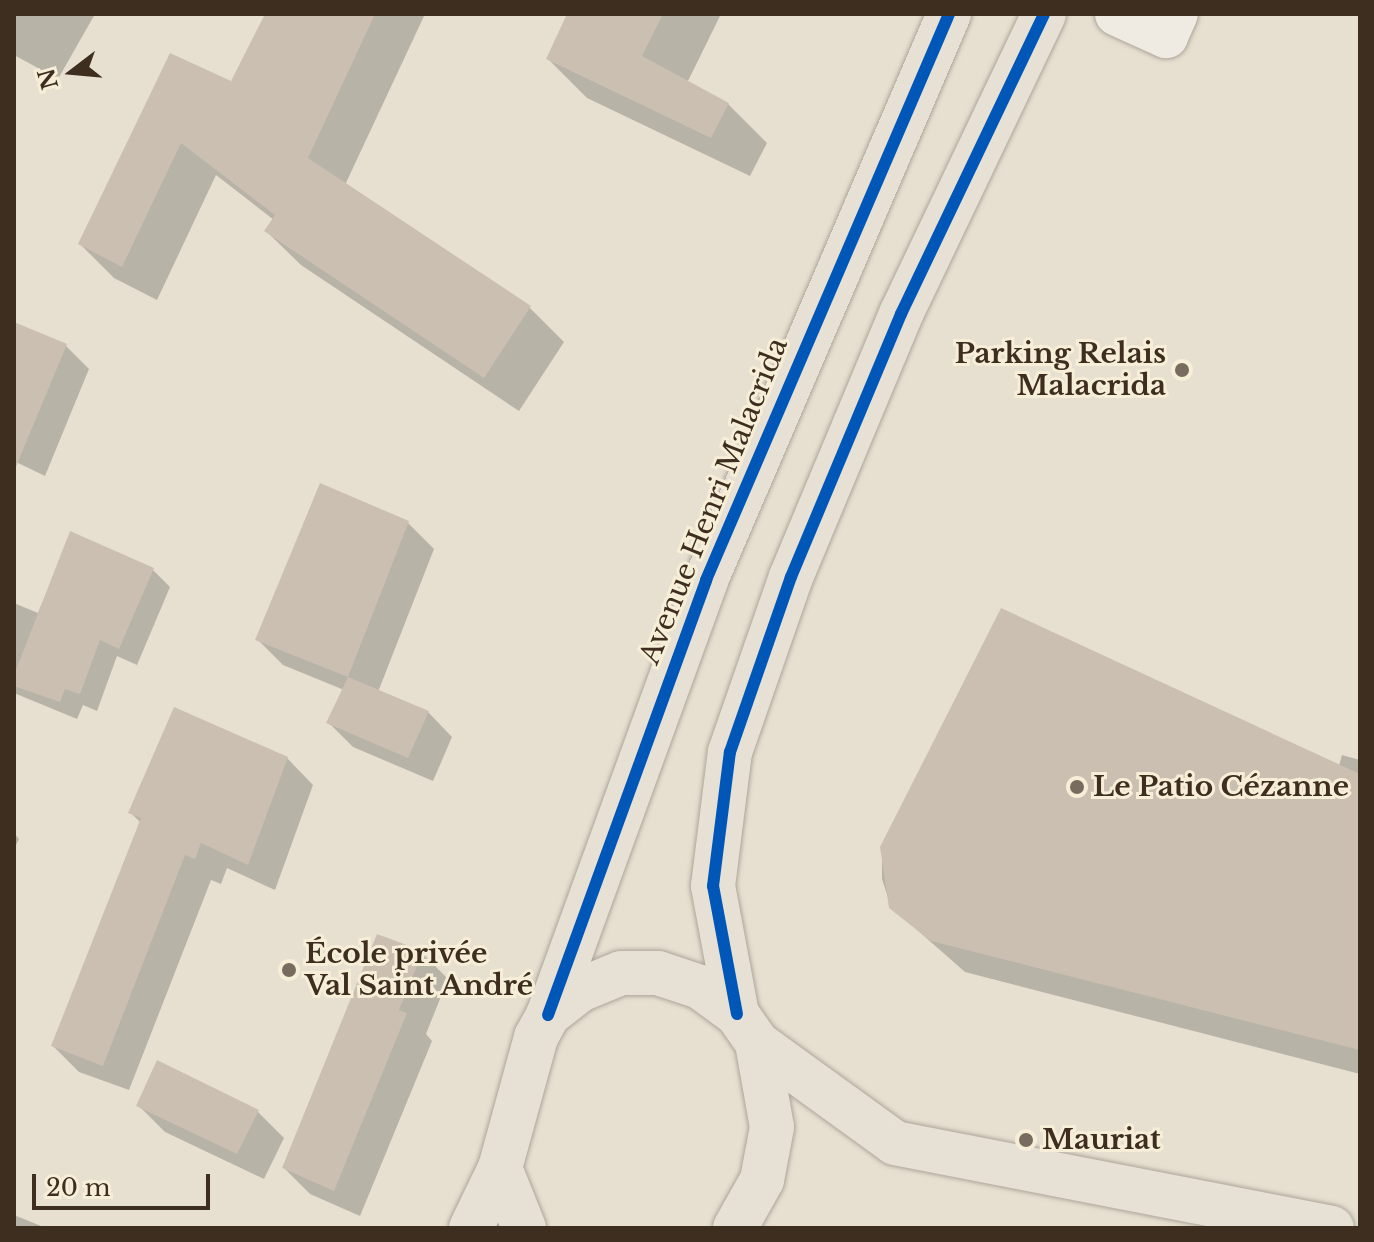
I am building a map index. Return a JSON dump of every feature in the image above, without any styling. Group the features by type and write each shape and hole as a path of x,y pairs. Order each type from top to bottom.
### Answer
{"main road":[{"name":"Avenue Henri Malacrida","path":"500,1168 506,1125 706,580 949,14"},
{"path":"735,1228 762,1180 772,1127 713,886 730,752 791,577 901,314 1044,14"},
{"path":"548,1015 580,990 621,973 658,973 700,987 747,1029 895,1143 1332,1228"},
{"path":"471,1228 500,1168"},
{"path":"500,1168 524,1228"}],"street":[{"path":"1117,14 1166,36 1176,14"}],"building":[{"path":"265,14 375,14 308,158 531,306 484,378 264,231 275,215 181,143 122,267 78,244 170,53 231,81"},
{"path":"567,14 663,14 642,56 729,103 711,138 546,59"},
{"path":"14,322 67,344 15,469 14,469"},
{"path":"320,483 409,521 348,677 255,640"},
{"path":"70,531 154,568 119,649 100,640 80,694 65,689 60,702 14,686 14,675"},
{"name":"Le Patio Cézanne","path":"1001,608 1360,774 1360,1050 931,941 889,908 880,847"},
{"path":"348,677 429,711 408,758 326,723"},
{"path":"174,707 288,757 248,865 201,843 195,859 185,855 103,1066 51,1046 141,818 128,813"},
{"path":"377,934 423,951 399,1010 407,1013 334,1191 282,1168"},
{"path":"157,1060 259,1110 237,1154 136,1106"}],"cycle path":[{"path":"548,1015 706,580 949,14"},
{"path":"737,1014 713,886 730,752 791,577 901,314 1044,14"}],"place":[{"name":"Parking Relais Malacrida","path":"1182,370"},
{"name":"Le Patio Cézanne","path":"1077,787"},
{"name":"École privée Val Saint André","path":"289,970"},
{"name":"Mauriat","path":"1026,1140"}]}
